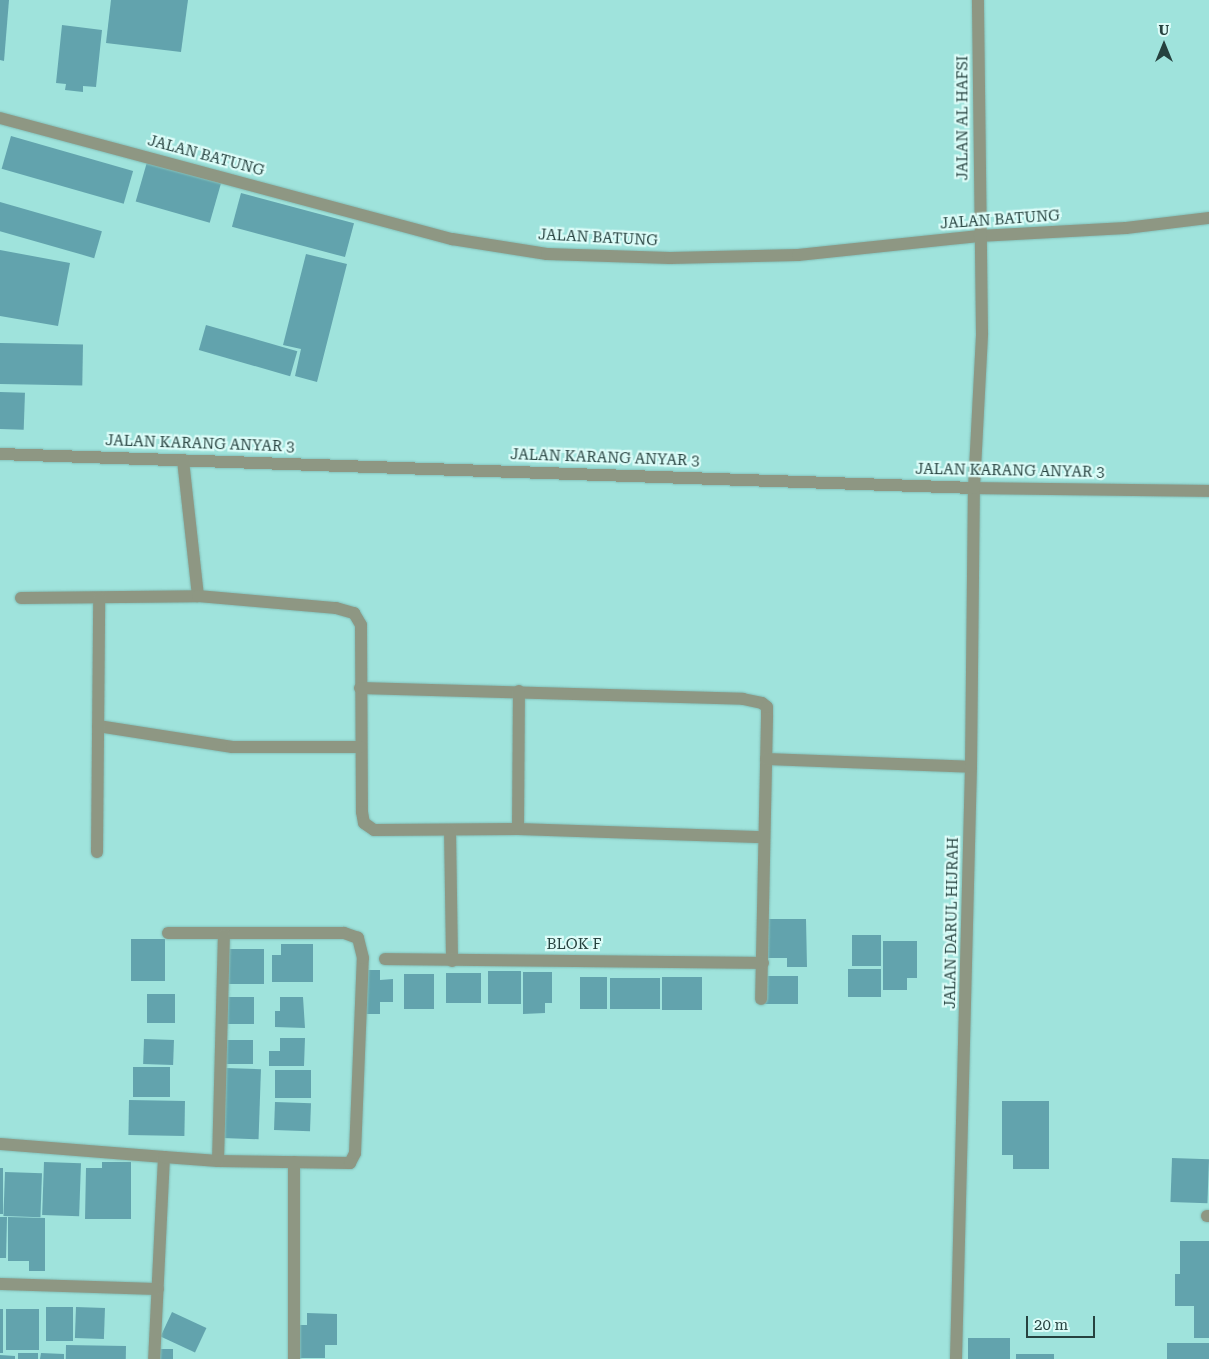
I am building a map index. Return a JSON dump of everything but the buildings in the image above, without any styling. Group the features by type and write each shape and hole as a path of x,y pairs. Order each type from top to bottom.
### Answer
{"street":[{"name":"JALAN AL HAFSI","path":"974,488 982,333 979,236 978,0"},
{"name":"JALAN BATUNG","path":"0,118 452,239 547,254 670,258 798,255 979,236 1126,228 1209,218"},
{"name":"JALAN KARANG ANYAR 3","path":"0,454 974,488 1209,491"},
{"path":"183,460 198,596"},
{"name":"JALAN DARUL HIJRAH","path":"956,1359 971,767 974,488"},
{"path":"21,598 198,596 336,608 354,613 361,625 362,812 367,826 383,832 518,829 764,837"},
{"path":"97,852 99,598"},
{"path":"360,688 519,691 757,701 767,707 761,999"},
{"path":"518,829 519,691"},
{"path":"98,726 232,747 361,747"},
{"path":"766,759 971,767"},
{"path":"450,830 452,961"},
{"path":"0,1144 218,1161 350,1163 355,1153 363,958 358,938 344,934 224,935 168,933"},
{"path":"218,1161 224,935"},
{"name":"BLOK F","path":"385,959 763,963"},
{"path":"154,1359 164,1157"},
{"path":"294,1162 294,1359"},
{"path":"0,1284 158,1289"}]}
